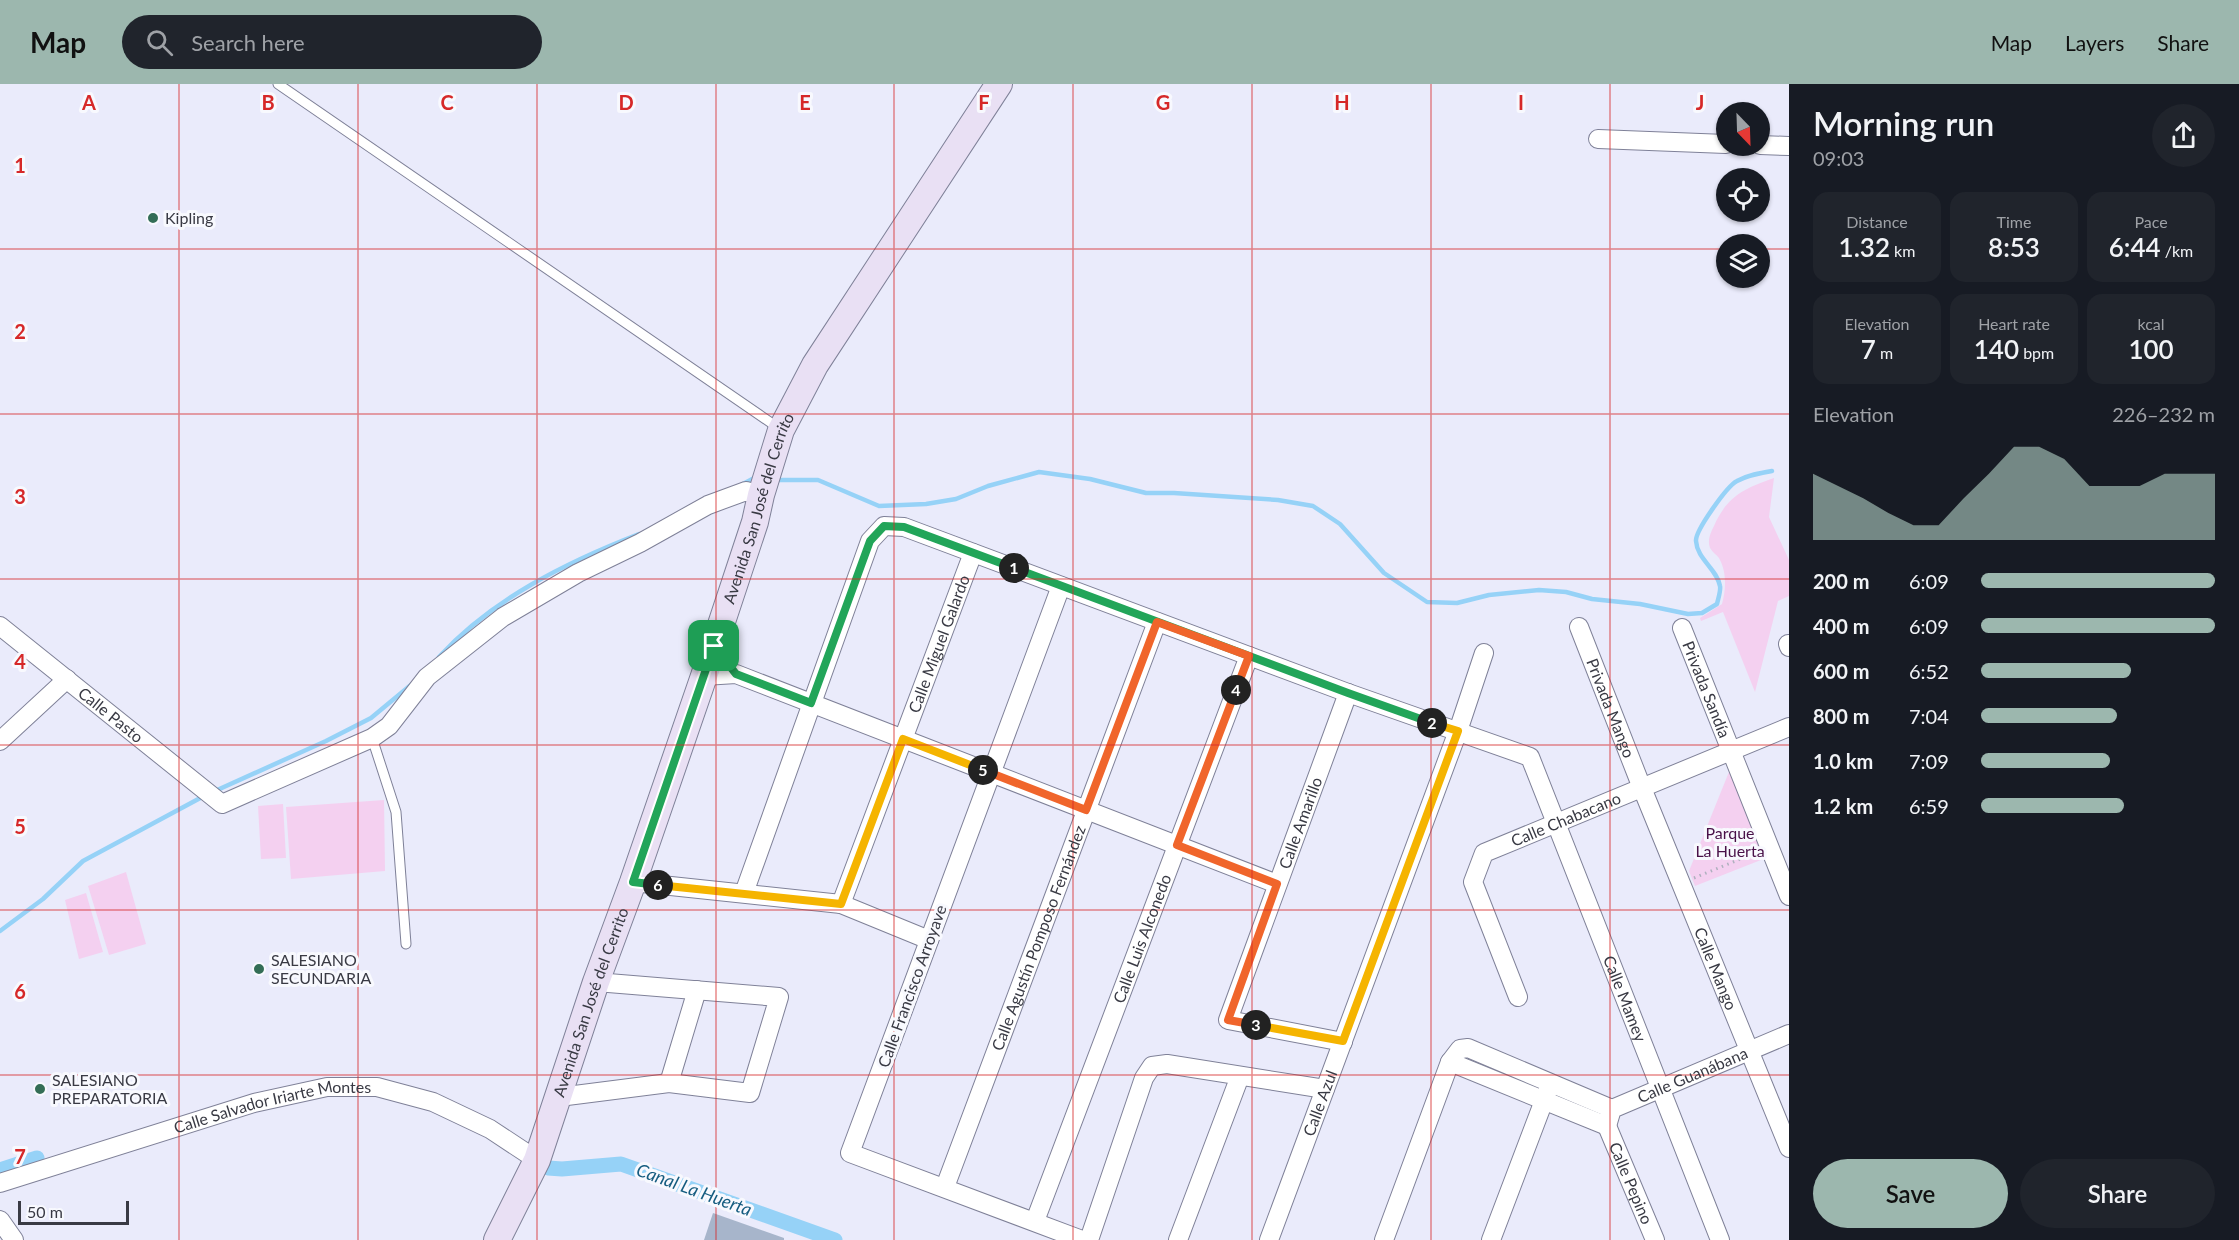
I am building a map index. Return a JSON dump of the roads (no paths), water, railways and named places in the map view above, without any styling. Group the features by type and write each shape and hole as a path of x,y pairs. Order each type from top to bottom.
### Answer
{"street":[{"name":"Avenida San José del Cerrito","path":"497,1240 537,1160 596,982 704,676 755,522 781,430 815,365 999,84"},
{"path":"1598,139 1716,144"},
{"path":"1770,145 1789,146"},
{"path":"372,738 389,726 427,677 503,617 578,573 640,543 708,505 746,491 761,495"},
{"path":"744,893 870,541 884,526 904,527 1348,693 1458,731"},
{"name":"Calle Miguel Galardo","path":"841,904 973,553"},
{"name":"Calle Francisco Arroyave","path":"1062,586 850,1153 1082,1240"},
{"name":"Calle Agustín Pomposo Fernández","path":"945,1187 1157,622"},
{"name":"Calle Pasto","path":"0,626 218,801 372,738"},
{"name":"Privada Mango","path":"1580,627 1642,788"},
{"name":"Privada Sandía","path":"1682,628 1789,896"},
{"path":"714,646 736,674"},
{"name":"Calle Azul","path":"1269,1240 1458,731 1484,653"},
{"name":"Calle Luis Alconedo","path":"1035,1221 1249,656"},
{"path":"704,676 736,674 1277,884"},
{"path":"0,741 67,679"},
{"name":"Calle Amarillo","path":"1343,1041 1228,1020 1348,693"},
{"name":"Calle Chabacano","path":"1518,997 1473,882 1484,853 1789,727"},
{"name":"Calle Mamey","path":"1458,731 1530,757 1720,1240"},
{"name":"Calle Mango","path":"1642,788 1789,1148"},
{"path":"633,882 841,904 930,940"},
{"path":"559,1097 669,1083 750,1094 779,997 596,982"},
{"path":"669,1083 697,990"},
{"name":"Calle Guanábana","path":"1610,1118 1660,1089 1789,1034"},
{"path":"1384,1240 1450,1062 1460,1049 1468,1048 1551,1084 1610,1118"},
{"path":"1450,1062 1543,1101 1610,1118"},
{"path":"1089,1240 1144,1078 1152,1066 1167,1064 1325,1089"},
{"path":"1178,1240 1240,1076"},
{"path":"1491,1240 1551,1084"},
{"name":"Calle Salvador Iriarte Montes","path":"0,1183 254,1102 327,1087 377,1087 433,1102 490,1128 537,1160"},
{"name":"Calle Pepino","path":"1610,1118 1655,1240"},
{"path":"0,1220 14,1240"}],"lane":[{"path":"278,84 781,430"},
{"path":"372,738 396,813 406,944"}],"waterway":[{"path":"777,480 818,480 879,506 926,504 956,499 988,486 1039,472 1090,479 1146,493 1278,500 1313,506 1340,524 1384,573 1427,602 1457,603 1489,595 1539,590 1566,592 1592,599 1640,604 1688,614 1702,613 1717,604 1720,593 1718,580 1697,547 1697,536 1706,519 1726,491 1737,481 1772,471"},
{"path":"741,485 758,476"},
{"path":"439,657 482,617 532,584 585,557 639,534"},
{"path":"215,791 371,718 412,684"},
{"path":"0,931 43,899 83,861 204,796"},
{"name":"Canal La Huerta","path":"0,1170 37,1158"},
{"name":"Canal La Huerta","path":"548,1168 621,1164 835,1240"}],"place":[{"name":"Kipling","path":"153,218"},
{"name":"SALESIANO SECUNDARIA","path":"259,969"},
{"name":"SALESIANO PREPARATORIA","path":"40,1089"}],"park label":[{"name":"Parque La Huerta","path":"1730,842"}]}
